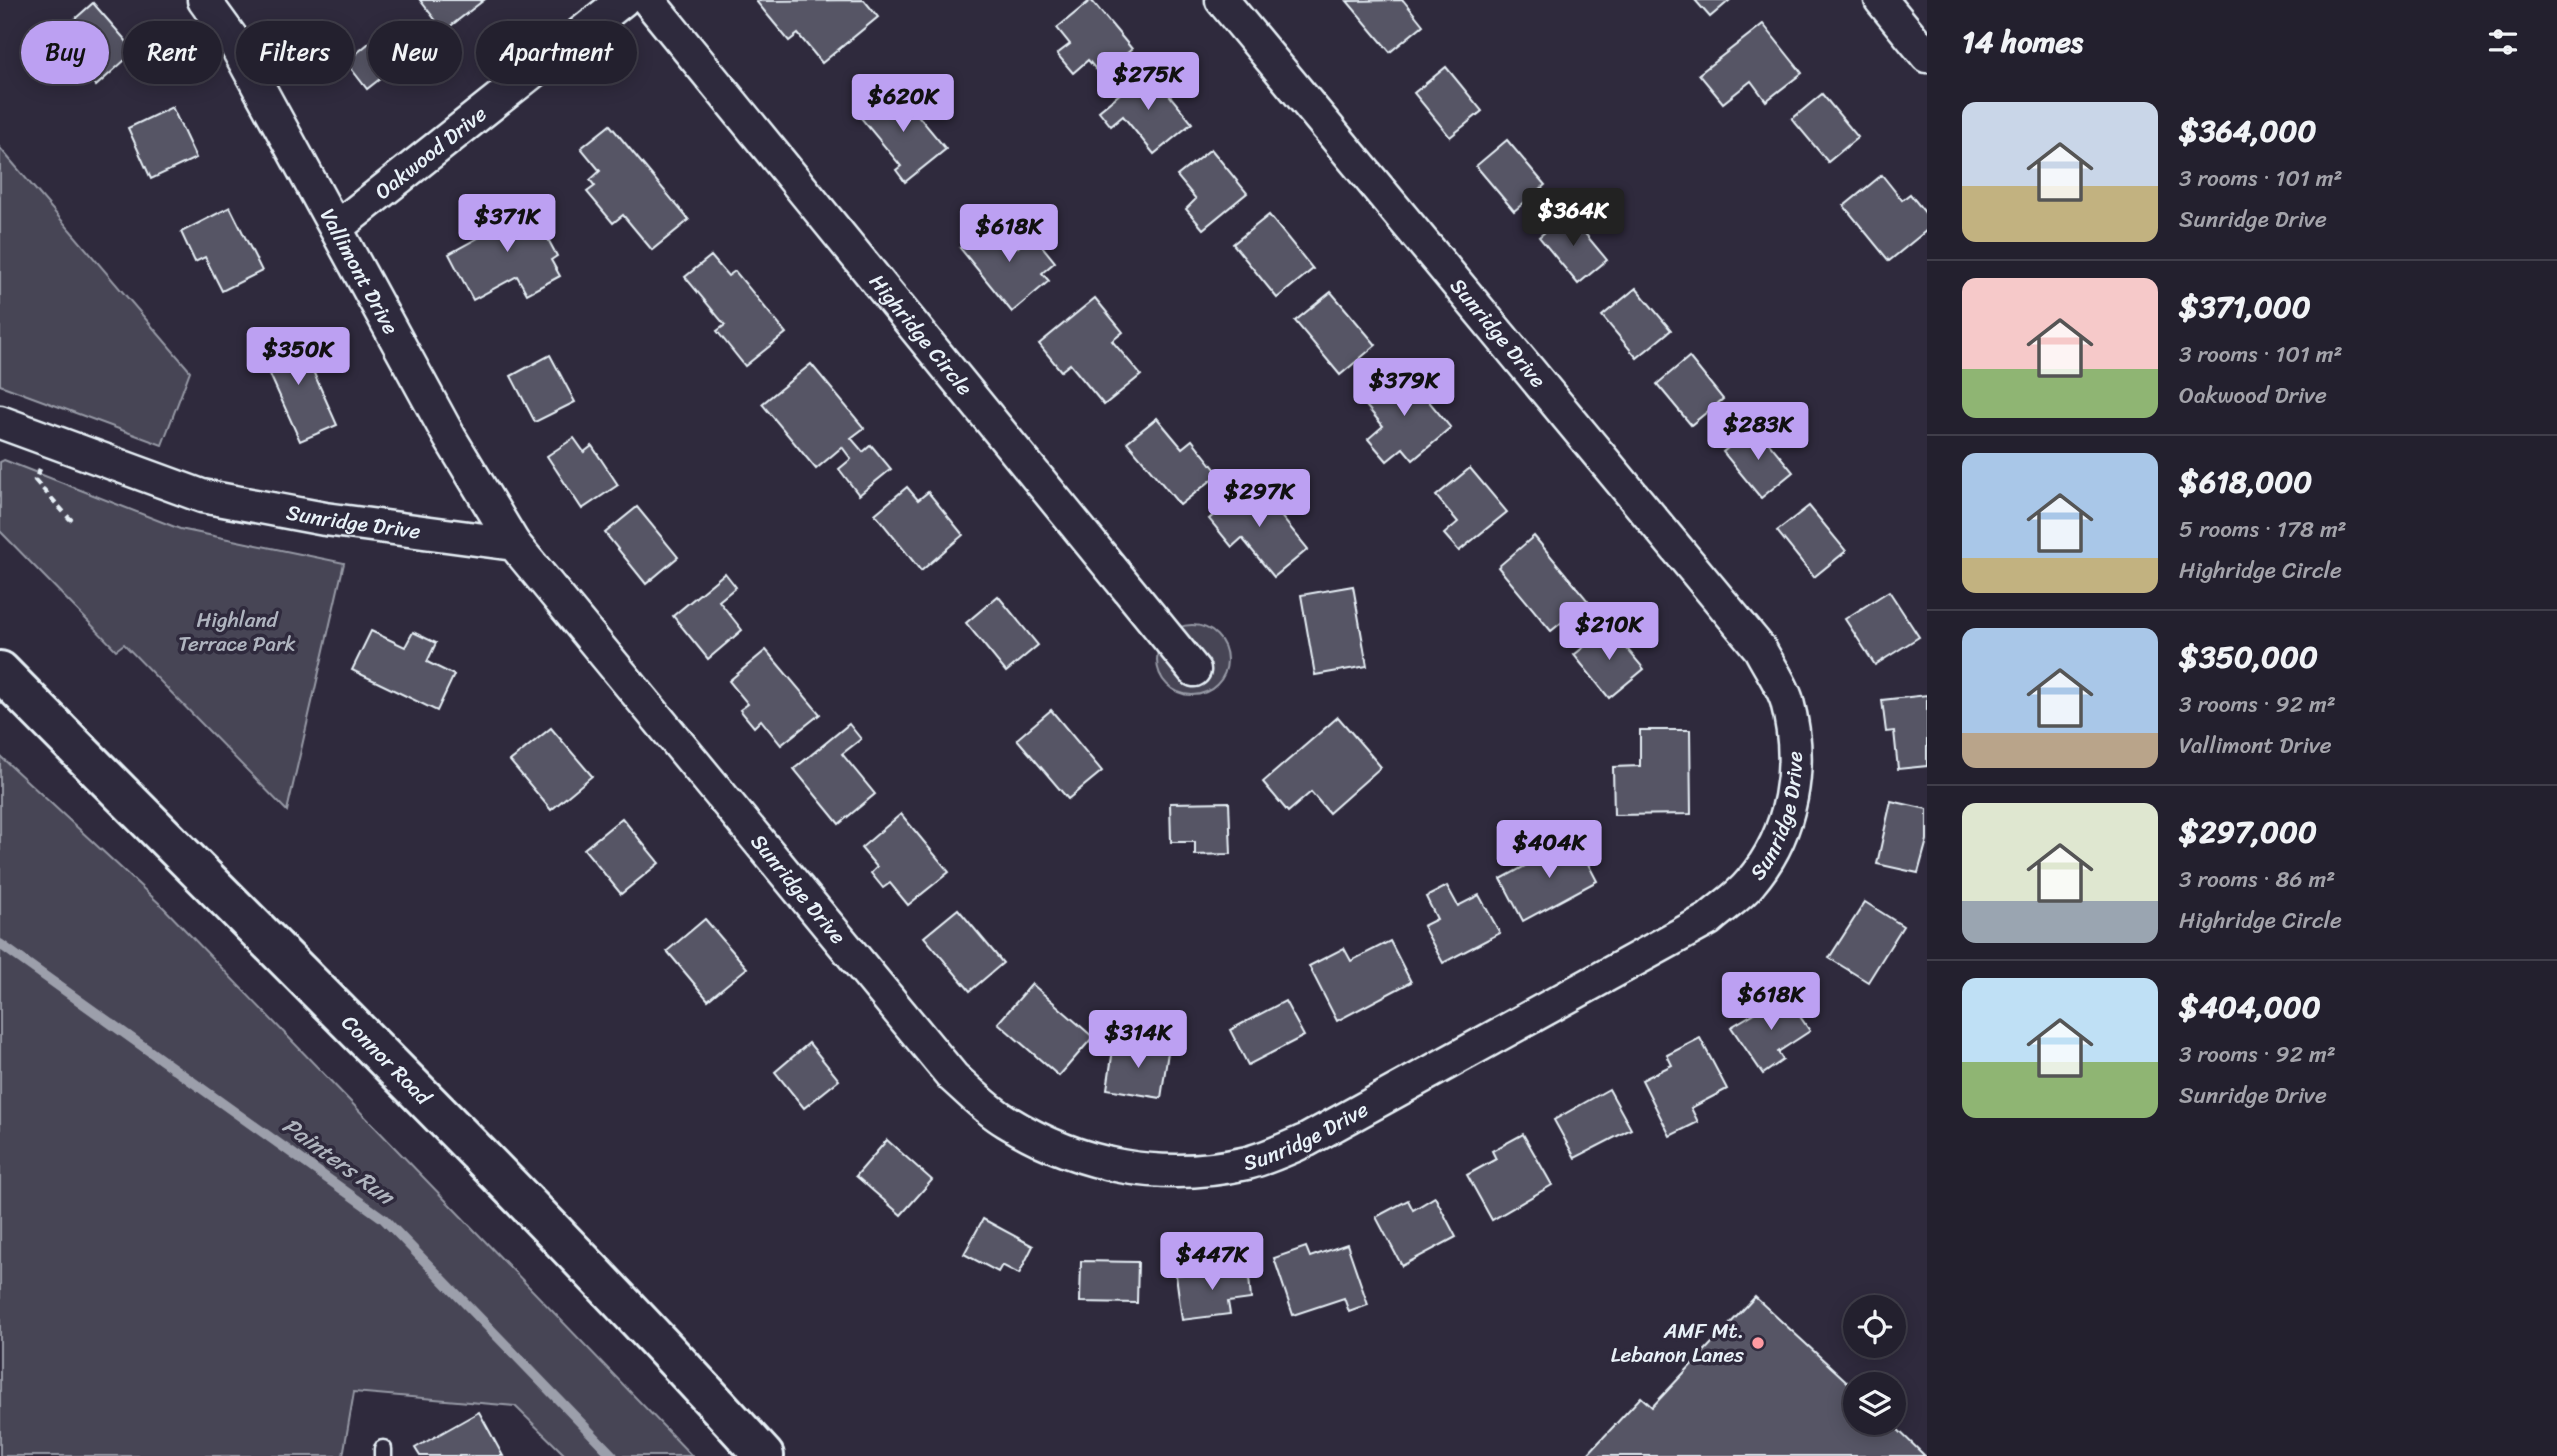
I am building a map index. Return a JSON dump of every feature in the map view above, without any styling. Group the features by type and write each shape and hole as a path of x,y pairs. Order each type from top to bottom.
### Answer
{"main road":[{"name":"Connor Road","path":"0,671 470,1147 694,1378 764,1456"}],"street":[{"name":"Vallimont Drive","path":"204,0 233,40 450,438 514,544"},
{"name":"Oakwood Drive","path":"336,228 623,0"},
{"name":"Highridge Circle","path":"648,0 1195,670"},
{"name":"Sunridge Drive","path":"0,422 202,496 325,519 514,544 953,1077 1015,1126 1056,1148 1117,1168 1182,1173 1248,1163 1307,1140 1709,919 1748,886 1775,850 1791,804 1796,751 1786,699 1765,659 1222,0"},
{"path":"1881,0 1927,56"}],"path":[{"path":"51,442 35,480 70,519 74,515"}],"green space":[{"path":"0,148 190,371 162,445 0,385"},
{"name":"Highland Terrace Park","path":"4,460 180,529 344,563 287,811 124,644 116,650 0,531 0,462"},
{"path":"1199,625 1212,631 1221,640 1225,646 1225,674 1217,685 1206,693 1185,695 1167,685 1159,674 1157,653 1167,635 1178,627"},
{"path":"0,756 162,906 692,1456 566,1456 515,1406 354,1392 343,1456 0,1456"}],"building":[{"path":"420,0 484,0 457,21 436,21"},
{"path":"864,0 878,17 822,63 798,34 789,41 756,1"},
{"path":"1091,0 1132,49 1101,75 1088,60 1073,73 1057,54 1070,44 1057,28"},
{"path":"1403,0 1423,25 1390,52 1347,1"},
{"path":"1695,0 1730,0 1710,17"},
{"path":"93,3 109,21 73,21"},
{"path":"109,21 123,37 123,62 109,74"},
{"path":"1763,24 1802,73 1766,101 1751,81 1723,103 1699,74"},
{"path":"368,44 368,84 373,84 367,89 354,72 354,55"},
{"path":"1446,67 1482,111 1450,137 1414,93"},
{"path":"1149,70 1192,123 1154,154 1123,116 1111,126 1099,111"},
{"path":"896,89 946,149 905,182 896,170 901,166 861,118"},
{"path":"1822,94 1858,137 1828,162 1792,119"},
{"path":"172,107 196,158 151,179 128,128"},
{"path":"610,125 689,220 652,250 623,215 613,223 587,192 595,186 590,180 600,171 581,148"},
{"path":"1507,140 1545,185 1514,211 1476,166"},
{"path":"1211,149 1247,193 1203,229 1186,209 1196,199 1177,176"},
{"path":"1882,175 1902,200 1910,194 1927,215 1927,230 1889,261 1844,206"},
{"path":"527,200 557,256 551,260 560,276 527,294 517,276 473,300 449,254 485,234 481,225"},
{"path":"230,207 262,271 222,291 205,257 195,262 181,232"},
{"path":"1568,213 1607,260 1578,284 1539,237"},
{"path":"1269,215 1313,269 1277,298 1233,244"},
{"path":"996,219 1018,247 1033,235 1055,262 1042,273 1049,281 1012,312 960,248"},
{"path":"711,256 728,276 735,271 786,333 745,366 717,331 725,325 685,277"},
{"path":"1636,288 1671,330 1637,358 1602,316"},
{"path":"1331,292 1376,345 1340,375 1295,321"},
{"path":"1095,298 1123,332 1112,341 1141,375 1104,405 1070,364 1061,371 1039,344"},
{"path":"296,333 337,425 300,441 259,350"},
{"path":"550,355 575,402 535,422 511,376"},
{"path":"1689,357 1723,399 1691,425 1657,384"},
{"path":"811,364 864,428 851,438 863,452 871,445 891,469 859,495 839,469 851,459 842,447 816,469 762,404"},
{"path":"1402,369 1451,428 1413,460 1403,448 1387,461 1368,439 1383,426 1363,402"},
{"path":"1157,418 1182,448 1192,440 1219,474 1180,505 1127,442"},
{"path":"1755,426 1793,472 1761,498 1723,452"},
{"path":"574,438 584,452 592,446 618,485 582,509 547,456"},
{"path":"1470,468 1507,512 1459,551 1444,534 1458,522 1436,496"},
{"path":"1253,482 1308,549 1274,577 1242,538 1232,547 1209,519"},
{"path":"907,487 918,500 928,492 963,535 921,571 875,514"},
{"path":"1809,506 1846,551 1814,577 1777,531"},
{"path":"637,507 678,557 646,584 605,533"},
{"path":"1534,536 1588,601 1551,631 1498,567"},
{"path":"725,573 736,587 719,601 742,630 708,659 673,616"},
{"path":"1353,586 1367,666 1315,675 1301,595"},
{"path":"1889,591 1919,637 1875,665 1845,619"},
{"path":"998,596 1038,645 1006,672 966,623"},
{"path":"1609,627 1644,669 1609,698 1574,655"},
{"path":"371,631 405,647 413,632 436,643 427,662 454,675 437,711 352,670"},
{"path":"766,650 820,714 781,745 761,720 754,727 740,710 748,704 729,681"},
{"path":"1927,695 1927,766 1898,769 1894,731 1886,732 1882,700"},
{"path":"1051,710 1102,771 1068,799 1017,739"},
{"path":"1338,717 1381,767 1329,813 1311,792 1288,812 1263,782"},
{"path":"849,724 861,739 842,754 875,794 839,824 794,769"},
{"path":"551,728 592,776 551,810 510,761"},
{"path":"1640,730 1690,730 1691,814 1614,815 1613,767 1640,766"},
{"path":"1891,801 1927,809 1927,840 1918,873 1877,864"},
{"path":"1229,802 1231,854 1195,855 1195,842 1171,842 1170,803"},
{"path":"901,814 949,872 908,905 890,883 883,888 871,873 877,867 861,848"},
{"path":"622,818 659,863 621,894 584,849"},
{"path":"1575,839 1597,881 1523,921 1501,879"},
{"path":"1447,886 1458,906 1479,895 1500,933 1443,963 1423,926 1437,919 1426,897"},
{"path":"1865,902 1903,926 1868,982 1829,958"},
{"path":"958,909 1003,963 970,991 924,937"},
{"path":"705,919 747,968 708,1000 667,951"},
{"path":"1390,941 1411,982 1337,1021 1309,966 1344,948 1351,961"},
{"path":"1032,984 1093,1037 1059,1076 998,1023"},
{"path":"1785,995 1810,1031 1778,1052 1783,1060 1763,1074 1731,1027"},
{"path":"1285,1001 1304,1036 1248,1065 1230,1030"},
{"path":"1700,1038 1727,1089 1691,1108 1698,1122 1670,1136 1642,1080 1672,1065 1667,1055"},
{"path":"809,1043 839,1080 804,1108 775,1072"},
{"path":"1114,1043 1168,1052 1161,1098 1107,1089"},
{"path":"1609,1089 1631,1129 1575,1158 1554,1120"},
{"path":"1523,1134 1552,1185 1492,1220 1467,1175 1496,1159 1492,1151"},
{"path":"887,1140 932,1180 901,1215 856,1176"},
{"path":"1435,1197 1456,1237 1402,1266 1376,1217 1408,1200 1413,1210"},
{"path":"983,1219 1033,1246 1019,1274 1002,1265 998,1272 964,1254"},
{"path":"1347,1244 1368,1305 1349,1312 1344,1298 1293,1315 1274,1258 1306,1247 1310,1257"},
{"path":"1081,1261 1138,1262 1137,1303 1080,1302"},
{"path":"1248,1266 1251,1299 1228,1302 1230,1314 1182,1320 1176,1275"},
{"name":"AMF Mt. Lebanon Lanes","path":"1755,1297 1843,1378 1843,1435 1903,1435 1925,1456 1586,1456 1641,1397 1652,1407"},
{"path":"479,1412 503,1456 420,1456 415,1448"}],"waterway":[{"name":"Painters Run","path":"0,944 384,1219 613,1456"}],"place":[{"name":"AMF Mt. Lebanon Lanes","path":"1758,1343"}]}
